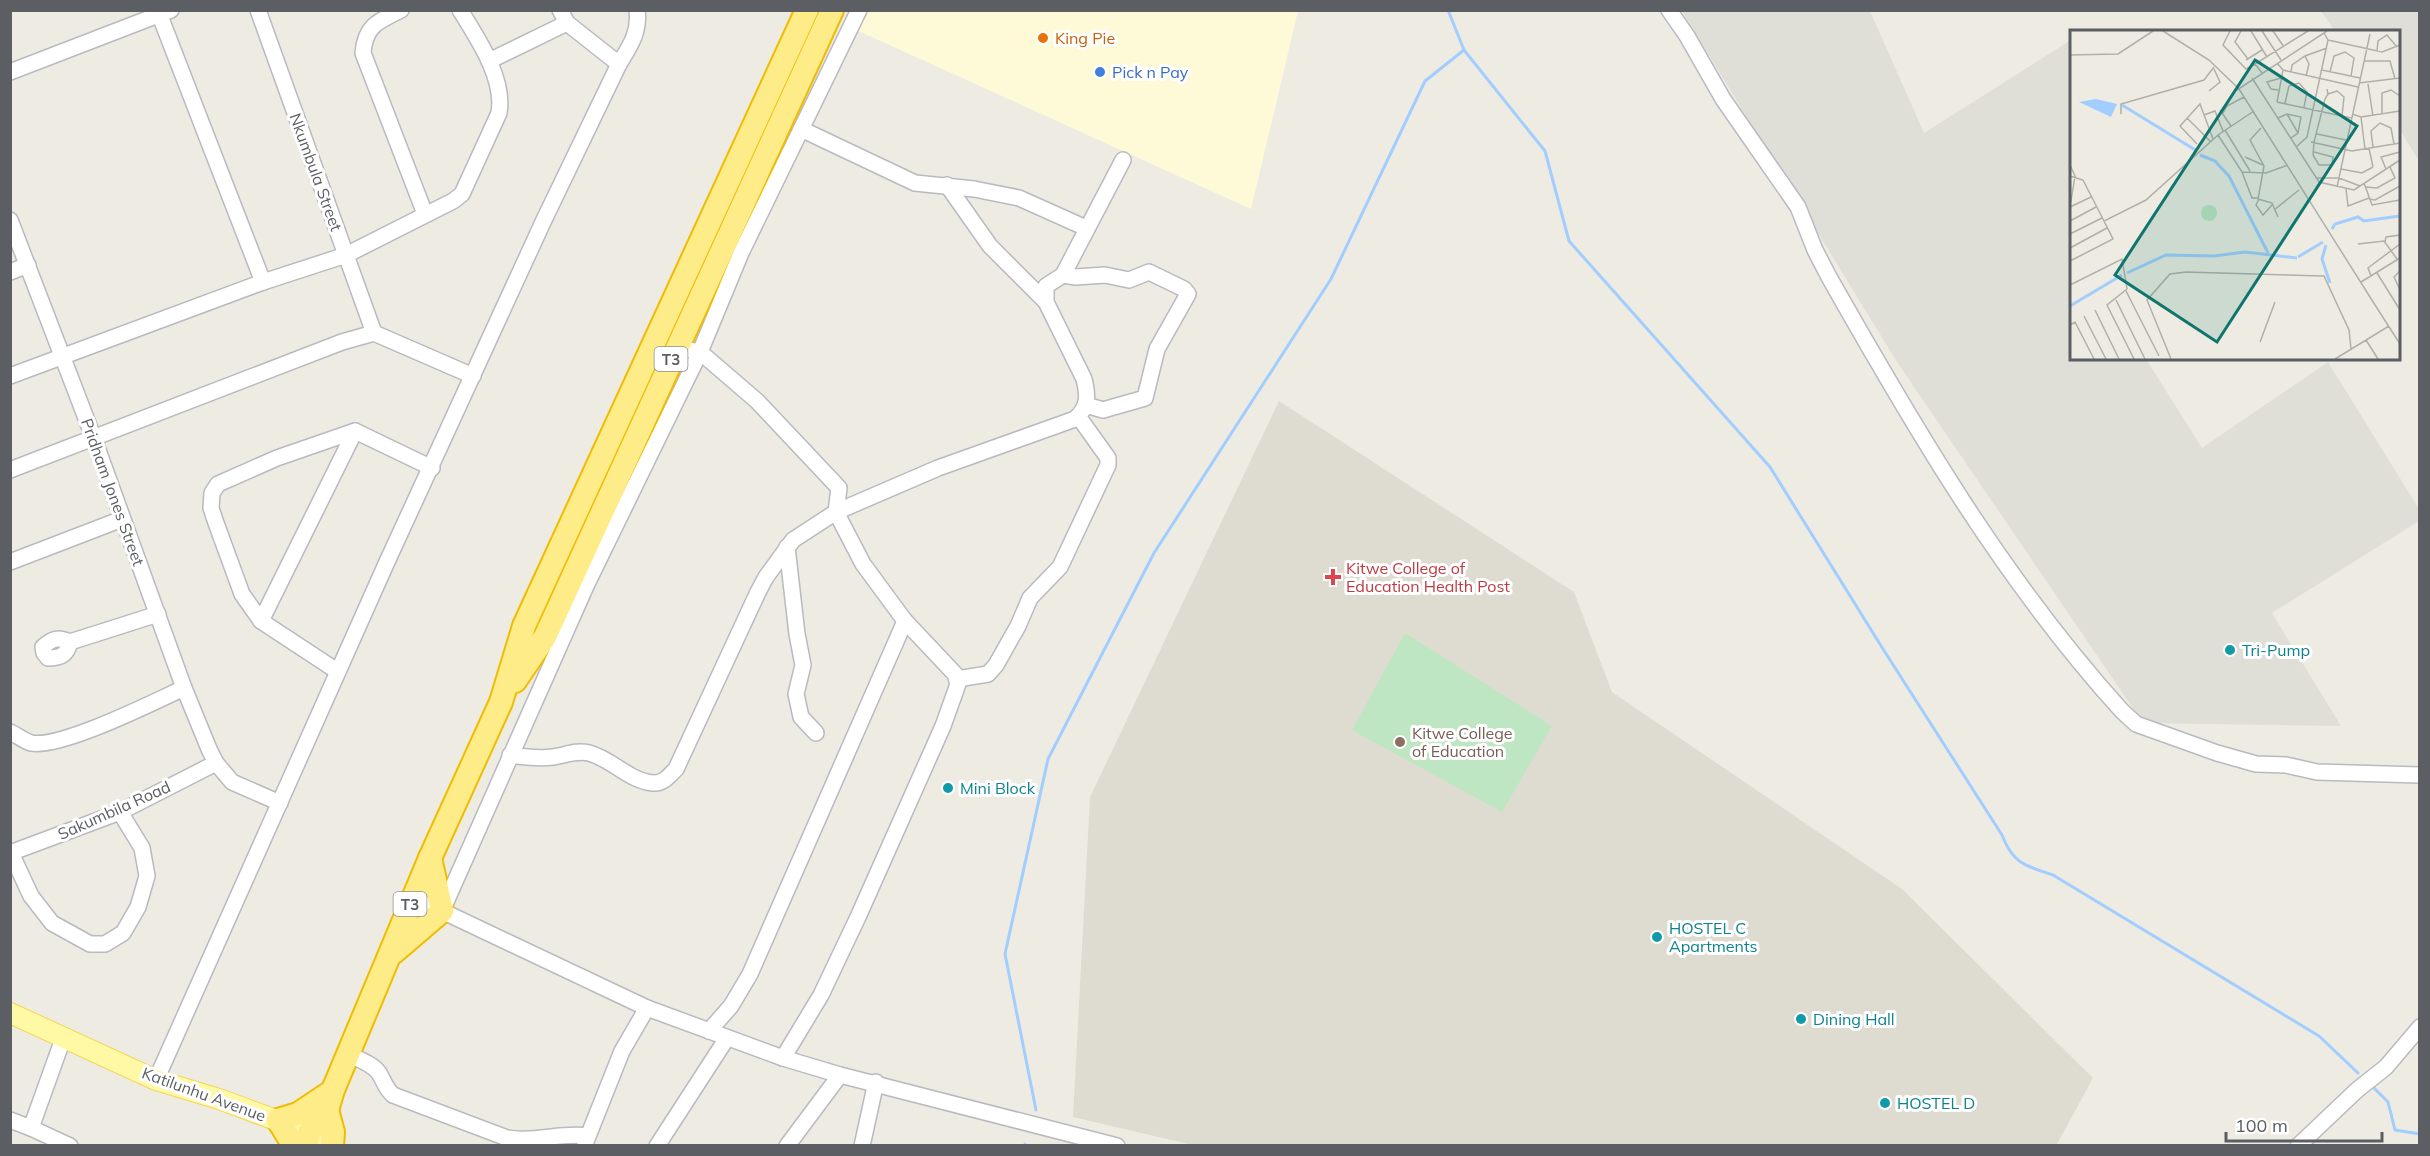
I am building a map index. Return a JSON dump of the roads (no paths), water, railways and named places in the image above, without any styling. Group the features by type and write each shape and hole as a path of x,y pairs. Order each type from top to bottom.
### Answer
{"highway":[{"name":"T3","path":"303,1141 330,1100 412,899 501,702 525,626 807,10"},
{"name":"T3","path":"501,702 545,637 832,10"},
{"path":"388,958 442,911 430,858"},
{"path":"278,1120 330,1100 332,1143"},
{"path":"278,1120 303,1141"}],"main road":[{"name":"Katilunhu Avenue","path":"10,1013 156,1080 278,1120"},
{"path":"303,1141 332,1143"}],"street":[{"name":"Nkumbula Street","path":"258,10 374,333"},
{"path":"401,10 374,25 364,38 363,52 425,214"},
{"path":"10,376 263,282 346,255 453,201 462,194 499,113 499,93 489,61 460,10"},
{"path":"156,1080 337,671 543,222 637,31 637,10"},
{"path":"442,911 586,586 700,352 741,253 859,10"},
{"path":"1669,10 1687,36 1723,99 1798,207 1815,250 1829,277 1931,452 1981,531 2035,606 2122,711 2136,724 2217,753 2256,764 2286,765 2318,772 2420,775"},
{"path":"10,72 165,13 263,282"},
{"path":"489,61 563,17 619,64"},
{"path":"801,129 915,183 1019,198 1086,228"},
{"path":"1046,302 1046,286 1063,275 1123,160"},
{"path":"947,186 990,246 1046,302 1084,379 1088,393 1082,410 1108,458 1108,465 1060,567 1030,597 1018,626 996,665 988,674 957,679"},
{"name":"Pridham Jones Street","path":"10,220 94,439 184,688 216,763"},
{"path":"10,272 28,265"},
{"path":"510,755 540,757 576,751 589,753 605,759 640,779 654,784 663,781 676,769 758,592 787,547 836,512 938,468 1082,410 1103,410 1145,398 1157,349 1188,294 1184,289 1149,272 1129,279 1105,275 1076,277 1063,275"},
{"path":"10,470 342,342 374,333 473,376"},
{"path":"654,345 700,352 757,401 838,488 836,512 863,564 905,621 957,679 958,684 943,726 858,917 821,996 783,1058"},
{"path":"337,671 261,621 243,594 227,554 211,508 212,493 218,484 277,458 355,431 432,468"},
{"path":"261,621 355,431"},
{"path":"10,562 122,519"},
{"path":"787,547 803,665 796,694 801,717 816,733"},
{"path":"70,642 158,614"},
{"path":"709,1031 731,1006 750,974 905,621"},
{"path":"10,732 31,743 47,743 86,731 184,688"},
{"path":"216,763 232,782 280,803"},
{"name":"Sakumbila Road","path":"11,853 120,812 216,763"},
{"path":"11,853 31,896 52,923 90,944 105,944 123,933 138,907 147,876 142,849 120,812"},
{"path":"412,899 647,1008 783,1058 840,1075 876,1082 1118,1146"},
{"path":"348,1054 374,1068 385,1088 393,1095 507,1138 523,1141 574,1134 587,1141 622,1052 647,1008"},
{"path":"2298,1146 2357,1090 2386,1067 2420,1027"},
{"path":"31,1128 64,1036"},
{"path":"657,1146 727,1038"},
{"path":"787,1146 840,1075"},
{"path":"862,1146 876,1082"},
{"path":"10,1120 70,1146"}],"waterway":[{"path":"1448,10 1464,50 1545,151 1569,241 1770,467 2016,858 2035,869 2053,875 2319,1036 2358,1073"},
{"path":"1036,1110 1005,954 1048,759 1154,553 1331,279 1425,81 1464,50"},
{"path":"2374,1088 2388,1102 2395,1130 2420,1134"}],"place":[{"name":"King Pie","path":"1043,38"},
{"name":"Pick n Pay","path":"1100,72"},
{"name":"Kitwe College of Education Health Post","path":"1333,577"},
{"name":"Tri-Pump","path":"2230,650"},
{"name":"Kitwe College of Education","path":"1400,742"},
{"name":"Mini Block","path":"948,788"},
{"name":"HOSTEL C Apartments","path":"1657,937"},
{"name":"Dining Hall","path":"1801,1019"},
{"name":"HOSTEL D","path":"1885,1103"}]}
